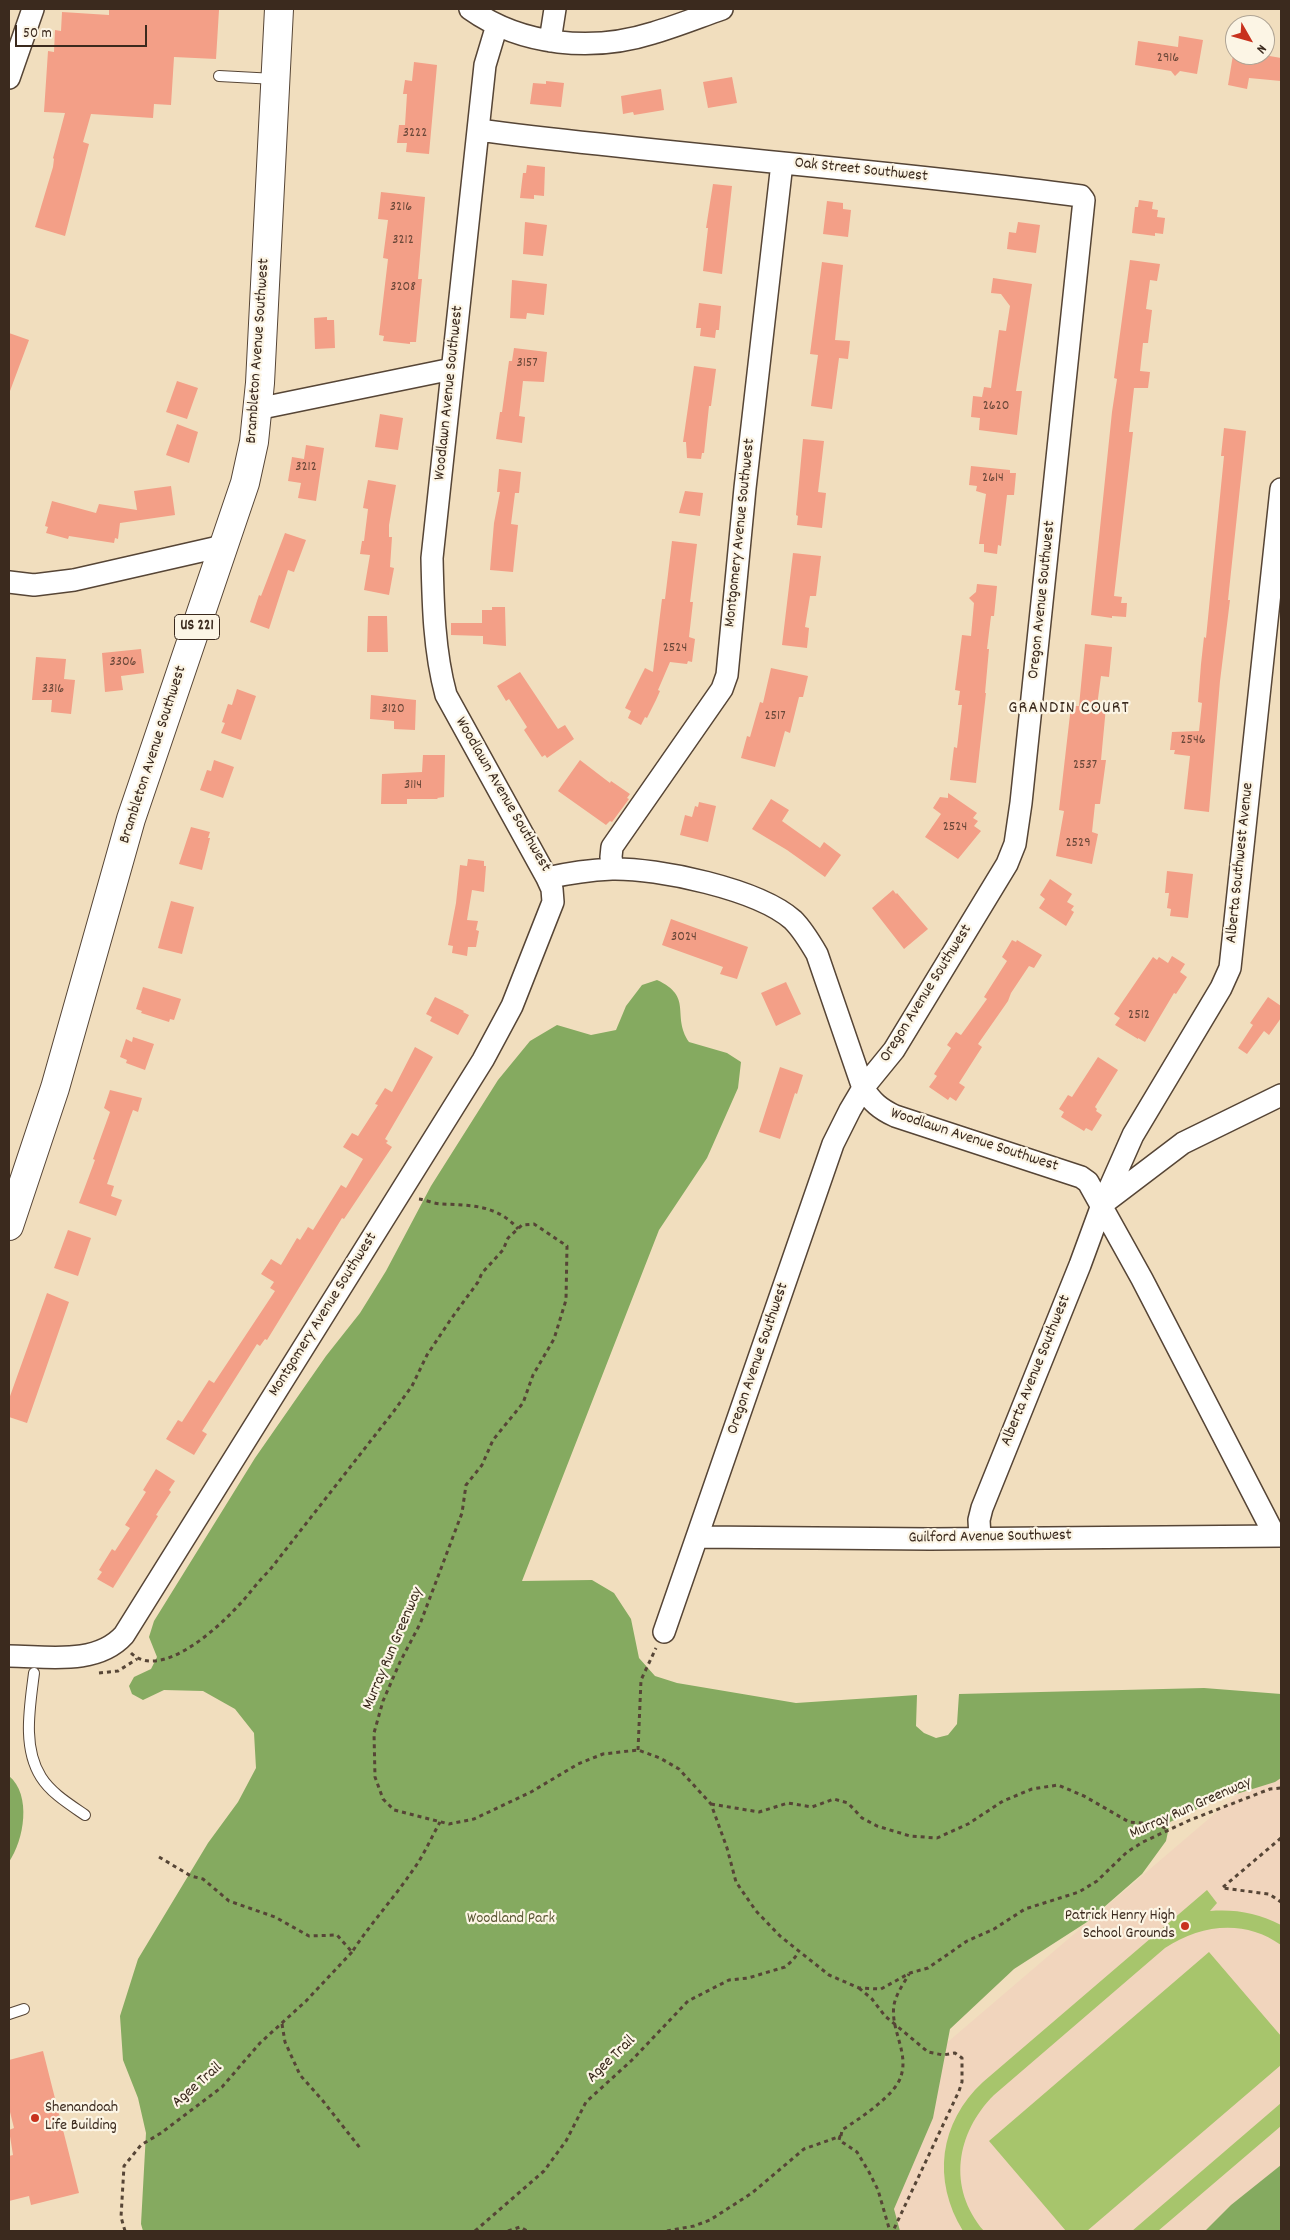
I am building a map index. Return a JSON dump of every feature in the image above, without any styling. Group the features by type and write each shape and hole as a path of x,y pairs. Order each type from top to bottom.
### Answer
{"main road":[{"name":"Brambleton Avenue Southwest","path":"9,1225 55,1088 131,819 245,482 254,442 279,9"}],"street":[{"path":"9,78 33,9"},
{"path":"470,9 497,25 525,36 550,41 590,44 652,34 722,9"},
{"path":"550,41 554,9"},
{"name":"Woodlawn Avenue Southwest","path":"497,25 485,65 432,558 438,668 446,695 548,878 579,871 613,869 646,872 701,882 754,898 775,907 793,921 808,938 823,967 863,1088 871,1101 889,1113 1081,1177 1088,1182 1278,1536"},
{"name":"Oak Street Southwest","path":"478,130 605,146 1012,186 1081,196 1084,200 1068,358"},
{"name":"Montgomery Avenue Southwest","path":"613,869 612,847 722,689 727,675 745,488 782,163"},
{"name":"Oregon Avenue Southwest","path":"664,1632 699,1537 824,1169 850,1110 863,1088 894,1050 1007,864 1015,844 1022,803 1068,358"},
{"path":"257,408 452,369"},
{"name":"Alberta Southwest Avenue","path":"1102,1205 1133,1135 1221,988 1230,968 1281,490"},
{"path":"9,582 34,585 74,580 223,546"},
{"name":"Montgomery Avenue Southwest","path":"9,1656 84,1656 102,1651 119,1641 124,1635 483,1060 512,1006 553,902 552,889 548,878"},
{"path":"1102,1205 1183,1143 1281,1095"},
{"name":"Alberta Avenue Southwest","path":"980,1538 982,1508 1102,1205"},
{"name":"Guilford Avenue Southwest","path":"699,1537 1278,1536"}],"lane":[{"path":"219,76 276,80"},
{"path":"34,1673 29,1726 31,1746 40,1776 63,1800 85,1815"},
{"path":"9,2014 24,2009"}],"path":[{"path":"137,1659 151,1662 164,1661 201,1640 238,1606 268,1571 355,1459 371,1442 412,1386 427,1355 450,1319 478,1282 482,1273 503,1250 508,1238 518,1229 514,1224 488,1208 474,1204 441,1204 419,1199 401,1191"},
{"name":"Murray Run Greenway","path":"518,1229 522,1225 534,1224 543,1228 567,1246 566,1300 554,1339 533,1375 523,1403 493,1440 482,1465 466,1485 462,1513 420,1624 400,1662 383,1701 374,1733 375,1777 383,1799 394,1810 449,1824 474,1819 531,1792 578,1764 603,1754 638,1750 660,1758 679,1769 711,1804 727,1848 736,1882 756,1911 799,1952 829,1975 859,1988 881,1989 910,1973 928,1968 966,1942 994,1930 1025,1909 1054,1902 1079,1892 1098,1881 1127,1852 1143,1842 1270,1788 1281,1788"},
{"path":"638,1750 642,1680 664,1632"},
{"path":"711,1804 759,1812 788,1803 812,1807 834,1799 848,1804 862,1818 877,1826 910,1836 937,1838 968,1824 1003,1801 1032,1789 1058,1785 1084,1796 1129,1822 1156,1824 1170,1830"},
{"name":"Agee Trail","path":"125,2231 121,2217 124,2166 141,2145 180,2119 222,2087 260,2043 352,1952 368,1928 413,1871 440,1822"},
{"path":"1281,1838 1222,1888 1268,1894 1281,1902"},
{"path":"159,1857 192,1876 203,1879 229,1901 275,1917 309,1936 337,1935 352,1952"},
{"name":"Agee Trail","path":"475,2231 544,2171 566,2141 586,2102 632,2060 688,2001 729,1980 748,1978 785,1966 792,1962 799,1952"},
{"path":"888,2230 878,2190 869,2172 857,2152 839,2140 842,2130 883,2100 901,2077 903,2052 896,2025 894,2004 910,1973"},
{"path":"859,1988 896,2025 928,2052 943,2055 955,2053 962,2058 964,2066 962,2082 952,2108 893,2231"},
{"path":"282,2023 285,2042 300,2075 360,2148"},
{"path":"667,2231 694,2226 710,2220 752,2193 804,2149 840,2136"},
{"path":"508,2231 520,2227 527,2231"}],"shaded area":[{"name":"Patrick Henry High School Grounds","path":"1281,1757 1281,2231 882,2231 922,2064"}],"green space":[{"name":"Woodland Park","path":"657,980 668,986 679,1000 684,1032 689,1042 727,1053 741,1062 738,1088 707,1158 659,1230 522,1581 592,1580 614,1593 631,1619 639,1658 655,1676 677,1683 796,1703 917,1695 916,1726 924,1733 936,1738 948,1735 957,1724 959,1694 1204,1688 1281,1694 1281,1778 1275,1782 1214,1801 1170,1822 1166,1841 1142,1874 1087,1922 1014,1969 950,2029 933,2118 894,2209 900,2231 143,2231 141,2224 146,2133 138,2098 123,2060 120,2016 138,1959 208,1843 238,1802 256,1768 254,1733 235,1709 203,1691 164,1690 143,1700 132,1694 129,1686 134,1677 151,1669 157,1657 149,1637 154,1621 255,1458 326,1356 360,1313 386,1271 431,1186 498,1080 530,1041 557,1025 591,1035 616,1030 626,1006 642,985"},
{"path":"9,1776 21,1794 23,1818 19,1842 9,1862"},
{"path":"1207,1890 1217,1903 1210,1911 1246,1913 1264,1917 1281,1925 1281,1945 1253,1931 1238,1928 1208,1930 1179,1940 1165,1948 994,2095 981,2110 971,2126 964,2143 961,2161 961,2179 965,2197 972,2214 984,2231 963,2231 953,2212 944,2172 949,2134 957,2115 968,2098 983,2082"},
{"path":"1209,1952 1281,2036 1281,2065 1087,2231 1066,2231 989,2141"},
{"path":"1281,2103 1281,2126 1158,2231 1132,2231"},
{"path":"1281,2165 1281,2231 1205,2231 1231,2205"}],"building":[{"path":"109,9 219,10 216,59 174,57 171,105 154,104 153,118 91,114 83,142 89,144 65,236 35,227 53,167 53,158 65,113 44,112 48,51 54,52 55,30 61,31 62,12 109,15"},
{"path":"1179,36 1203,40 1197,74 1180,71 1175,76 1171,71 1135,65 1138,41 1178,47"},
{"path":"1275,57 1281,58 1281,81 1249,78 1247,89 1228,85 1231,65 1275,65"},
{"path":"414,62 437,65 429,154 406,152 407,143 397,143 399,125 405,125 407,94 403,94 405,80 412,81"},
{"path":"732,77 737,103 708,108 703,82"},
{"path":"546,81 564,83 561,107 530,104 533,83 546,84"},
{"path":"661,89 664,110 634,115 633,112 623,114 621,96"},
{"path":"527,165 545,167 544,196 534,195 534,199 520,198 523,173 526,173"},
{"path":"713,184 732,186 722,274 703,271 708,228 706,228"},
{"path":"381,192 425,197 418,279 422,279 416,342 410,342 410,344 383,341 384,336 379,335 388,259 383,258 388,220 378,219"},
{"path":"1139,200 1153,202 1152,209 1158,210 1157,217 1165,218 1163,234 1155,233 1155,236 1132,233 1135,207 1138,207"},
{"path":"827,201 843,203 843,209 851,210 848,237 823,234"},
{"path":"525,222 547,225 543,256 523,254"},
{"path":"1018,222 1040,225 1036,253 1007,249 1009,232 1016,233"},
{"path":"1130,260 1160,264 1157,281 1150,280 1146,309 1152,310 1148,343 1143,343 1140,371 1150,372 1148,388 1134,388 1129,432 1133,432 1114,596 1122,597 1121,603 1127,603 1126,617 1112,616 1112,618 1091,615 1117,379 1114,378"},
{"path":"822,262 843,265 835,340 850,341 848,359 839,358 832,409 811,406 818,355 810,354"},
{"path":"993,278 1032,284 1016,391 1022,391 1017,435 979,430 980,418 971,417 973,396 982,397 984,387 991,388 999,330 1006,331 1010,306 1001,294 991,293"},
{"path":"512,280 547,284 544,315 527,313 526,319 510,318"},
{"path":"699,303 721,306 719,330 716,330 715,338 700,336 701,328 696,328"},
{"path":"327,317 327,320 334,320 335,348 315,349 314,318"},
{"path":"9,333 29,340 10,391 9,391"},
{"path":"514,348 547,352 544,382 523,381 519,416 525,417 522,443 496,439 509,361 512,361"},
{"path":"694,366 716,369 711,406 709,406 704,453 702,453 701,459 687,458 686,442 683,442"},
{"path":"177,381 198,388 187,419 166,412"},
{"path":"380,414 403,418 398,450 375,447"},
{"path":"177,424 198,432 189,463 166,455"},
{"path":"1224,428 1246,431 1228,600 1230,600 1220,681 1209,812 1184,809 1190,756 1174,754 1175,750 1170,750 1172,732 1199,731 1202,703 1198,702 1201,664 1204,637 1206,638 1224,456 1221,456"},
{"path":"803,439 824,441 818,492 826,493 822,528 797,525 798,516 796,515"},
{"path":"306,445 324,448 316,501 298,498 301,483 288,481 292,457 304,459"},
{"path":"971,466 1010,470 1010,473 1016,473 1014,495 1007,495 1001,546 998,545 997,554 984,552 984,544 979,544 986,494 976,491 977,486 969,485"},
{"path":"499,469 521,472 519,493 515,493 511,524 518,525 513,572 490,570 494,523 500,492 497,492"},
{"path":"368,480 396,485 389,525 389,537 392,537 390,567 394,568 389,595 364,590 370,555 360,554 362,541 364,541 368,509 363,508"},
{"path":"171,486 175,515 120,523 118,539 115,538 114,543 69,536 68,539 46,533 48,527 45,526 52,501 96,513 99,504 137,510 134,491"},
{"path":"685,491 703,493 700,516 679,513"},
{"path":"285,533 306,540 294,572 288,570 269,629 250,622 259,595 261,596"},
{"path":"672,541 697,544 690,602 693,602 689,637 695,639 692,662 688,661 687,664 670,662 658,690 660,691 656,700 647,718 645,717 641,725 628,718 631,711 625,708 645,668 653,672 662,599 665,599"},
{"path":"793,553 821,556 816,596 810,596 805,627 809,628 807,648 782,645"},
{"path":"977,584 997,586 994,616 991,616 987,649 989,649 986,693 976,783 950,780 954,747 957,748 962,705 958,705 960,691 955,690 962,635 971,636 974,603 969,598 976,592"},
{"path":"492,607 505,607 506,646 483,644 483,636 451,635 451,623 482,623 482,610 492,610"},
{"path":"368,616 387,616 388,652 367,652"},
{"path":"1085,644 1112,647 1109,677 1101,676 1097,706 1106,707 1101,760 1106,760 1100,804 1095,804 1092,832 1098,834 1092,864 1056,856 1064,811 1059,810 1071,706 1079,706"},
{"path":"141,649 144,673 121,676 123,690 105,692 102,653"},
{"path":"36,657 66,659 64,679 75,680 71,714 51,712 52,700 32,700"},
{"path":"771,668 808,676 803,697 799,697 790,733 785,731 775,767 741,758 747,736 750,737 760,702 763,703"},
{"path":"520,672 558,729 565,725 574,739 547,758 545,755 542,757 524,730 527,727 509,699 506,701 497,686"},
{"path":"237,689 256,696 241,740 221,733 225,723 222,722 228,704 232,705"},
{"path":"371,695 416,700 415,730 394,729 394,721 370,719"},
{"path":"423,755 445,755 444,797 438,799 407,799 407,804 381,804 382,774 422,772"},
{"path":"214,760 234,767 223,798 200,790 207,770 211,771"},
{"path":"580,760 610,783 611,781 630,794 627,798 629,799 612,822 610,821 606,825 558,791"},
{"path":"948,793 977,813 973,818 978,821 974,826 981,831 958,859 925,837 941,814 933,808 940,797 948,798"},
{"path":"771,799 789,810 782,821 820,848 824,842 841,855 825,877 787,850 752,829"},
{"path":"699,802 716,806 708,842 680,835 685,815 692,817 695,806 698,807"},
{"path":"191,827 210,832 202,870 179,864"},
{"path":"468,859 484,861 484,866 486,866 484,892 472,890 467,920 478,921 476,930 479,931 476,947 468,947 467,956 452,953 453,946 448,945 456,903 460,865 467,866"},
{"path":"1167,871 1193,874 1188,918 1170,916 1171,909 1167,908 1169,893 1165,893"},
{"path":"1050,879 1072,894 1067,902 1074,906 1071,910 1074,912 1066,926 1039,908 1045,899 1040,895"},
{"path":"893,890 928,929 904,949 872,908"},
{"path":"171,901 194,907 182,954 158,948"},
{"path":"671,919 748,947 737,979 720,974 723,967 662,945"},
{"path":"1012,940 1016,942 1017,940 1042,955 1034,968 1029,966 1011,993 1008,1001 978,1044 982,1047 959,1083 965,1087 956,1101 950,1097 948,1100 929,1087 937,1076 934,1074 951,1048 947,1045 956,1032 961,1035 987,999 984,997 1007,961 1002,957"},
{"path":"1172,956 1185,964 1180,972 1187,977 1176,994 1174,993 1145,1042 1115,1025 1120,1018 1114,1014 1153,957 1157,960 1159,957 1168,963"},
{"path":"786,982 801,1014 776,1026 761,993"},
{"path":"143,987 181,999 174,1020 170,1019 169,1022 141,1013 142,1011 136,1009"},
{"path":"435,997 469,1015 458,1035 430,1021 432,1017 426,1014"},
{"path":"1268,997 1281,1006 1281,1018 1269,1035 1264,1031 1247,1054 1238,1048 1253,1025 1250,1023"},
{"path":"133,1037 154,1044 145,1070 126,1063 127,1060 120,1057 126,1039 132,1042"},
{"path":"415,1047 433,1057 385,1139 388,1141 386,1143 392,1147 344,1219 342,1218 267,1340 265,1339 260,1346 257,1344 202,1431 207,1434 194,1455 166,1439 178,1420 182,1422 209,1380 214,1383 275,1291 270,1288 274,1282 261,1274 271,1259 281,1265 297,1238 300,1240 308,1227 313,1230 341,1185 346,1188 363,1159 343,1147 352,1133 358,1136 378,1105 375,1104 385,1088 392,1092"},
{"path":"1098,1057 1118,1070 1095,1107 1096,1111 1102,1115 1092,1131 1086,1128 1084,1131 1061,1117 1064,1112 1059,1109 1068,1095 1072,1097"},
{"path":"780,1067 803,1075 780,1139 759,1132"},
{"path":"110,1090 142,1098 138,1112 133,1110 107,1184 114,1186 111,1196 122,1200 116,1216 79,1203 110,1112 104,1108"},
{"path":"68,1230 91,1238 78,1276 54,1268"},
{"path":"47,1293 69,1302 27,1423 9,1417 9,1399"},
{"path":"156,1469 175,1481 169,1490 171,1492 156,1515 158,1516 113,1588 97,1579 102,1572 99,1570 112,1549 115,1551 130,1528 125,1525 146,1492 143,1490"},
{"name":"Shenandoah Life Building","path":"43,2051 79,2193 31,2205 29,2196 9,2201 9,2156 13,2155 9,2130 14,2128 9,2108 9,2060"}],"place":[{"name":"Patrick Henry High School Grounds","path":"1185,1926"},
{"name":"Shenandoah Life Building","path":"35,2118"}],"district":[{"name":"GRANDIN COURT","path":"1069,710"}]}
